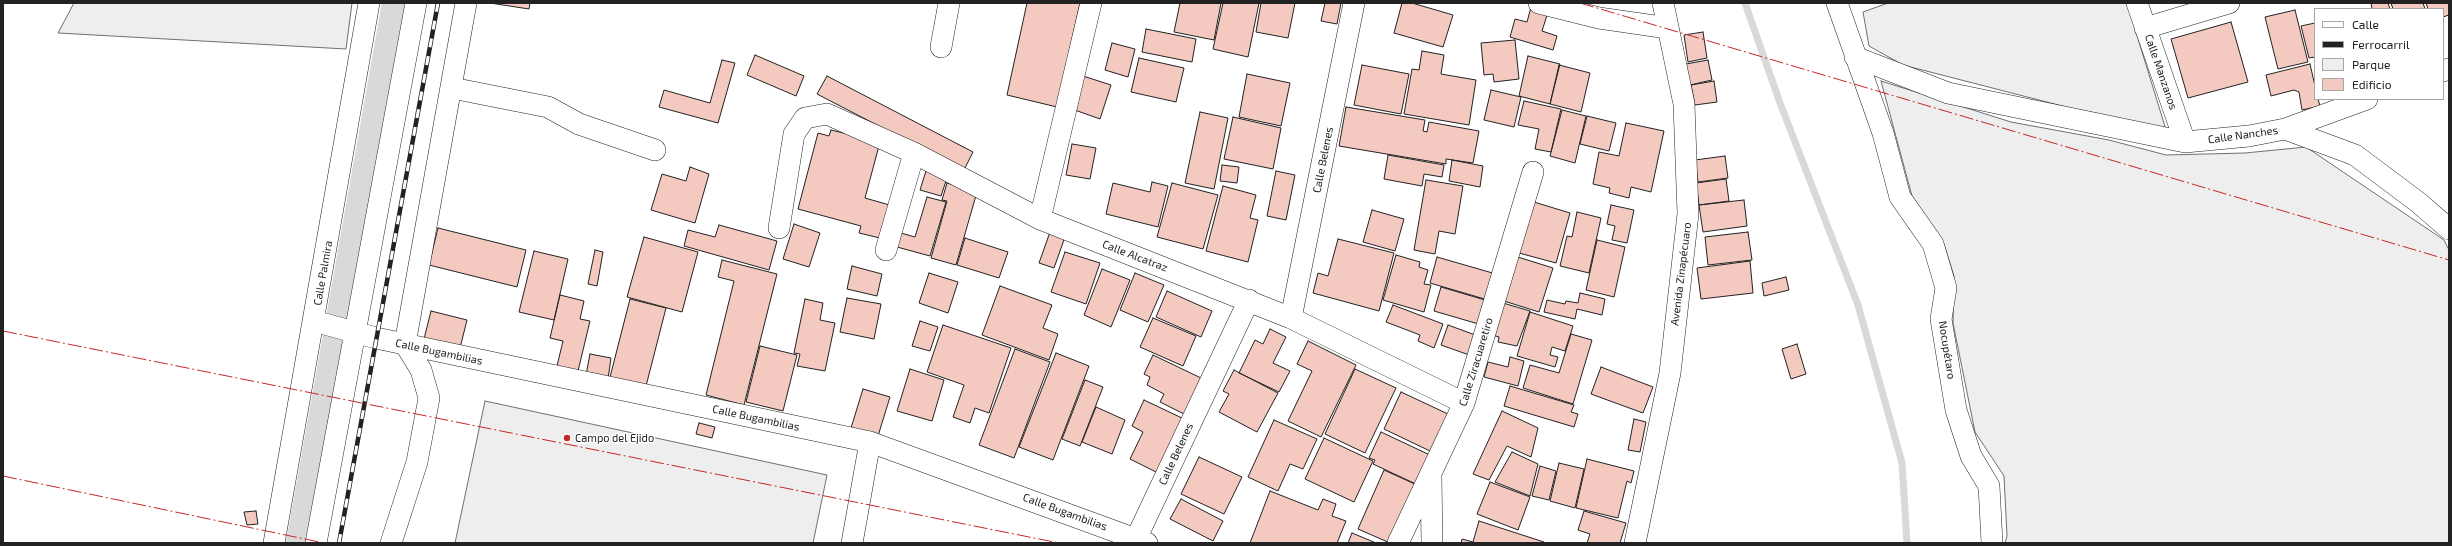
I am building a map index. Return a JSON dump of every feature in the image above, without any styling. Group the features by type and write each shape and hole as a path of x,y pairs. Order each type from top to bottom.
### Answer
{"street":[{"name":"Calle Palmira","path":"274,543 316,322 369,3"},
{"path":"316,543 351,333 416,3"},
{"path":"391,543 418,462 429,398 421,370 405,344 466,3"},
{"path":"941,47 949,3"},
{"path":"1040,219 1091,3"},
{"name":"Calle Belenes","path":"1291,318 1354,3"},
{"path":"1539,3 1592,10 1668,28"},
{"name":"Avenida Zinapécuaro","path":"1635,543 1670,373 1688,214 1684,104 1663,3"},
{"name":"Nocupétaro","path":"1838,3 1883,133 1900,197 1933,244 1946,288 1940,319 1956,410 1971,456 1989,486 1992,543"},
{"name":"Calle Manzanos","path":"2137,3 2185,142"},
{"path":"2145,28 2229,3"},
{"name":"Calle Nanches","path":"1856,57 1948,93 2185,142 2249,136 2285,129 2364,100"},
{"path":"452,88 548,106 579,124 655,150"},
{"name":"Calle Alcatraz","path":"779,228 794,134 805,118 827,114 914,152 1040,219 1249,300 1291,318 1464,403"},
{"path":"2285,129 2355,154 2419,203 2449,229"},
{"path":"886,250 914,152"},
{"name":"Calle Ziracuaretiro","path":"1398,543 1430,471 1464,403 1532,172"},
{"name":"Calle Belenes","path":"1139,541 1249,300"},
{"name":"Calle Bugambilias","path":"316,322 351,333 870,442 1139,541"},
{"path":"852,543 870,442"},
{"path":"1430,471 1432,543"}],"green space":[{"path":"74,3 352,3 346,49 58,33"},
{"path":"1888,3 2127,3 2167,133 1903,65 1869,46 1863,12"},
{"path":"1881,81 2011,122 2109,140 2166,155 2245,153 2306,147 2444,240 2449,250 2449,543 2005,543 2007,536 2004,476 1975,432 1953,323 1954,276 1944,244 1912,196"},
{"name":"Campo del Ejido","path":"485,401 827,475 813,543 455,543"}],"building":[{"path":"490,3 530,3 529,9"},
{"path":"1027,3 1080,3 1057,107 1007,95"},
{"path":"1180,3 1221,3 1214,40 1174,32"},
{"path":"1223,3 1259,3 1248,57 1213,49"},
{"path":"1261,3 1295,3 1288,38 1256,32"},
{"path":"1325,3 1341,3 1337,24 1321,21"},
{"path":"1402,3 1412,3 1453,15 1443,47 1394,33"},
{"path":"2371,3 2388,3 2390,8 2372,8"},
{"path":"2391,3 2423,3 2425,8 2393,8"},
{"path":"2426,3 2449,3 2449,15 2444,17 2444,8 2428,8"},
{"path":"1531,7 1548,12 1542,31 1557,36 1553,50 1510,37 1515,19 1527,22"},
{"path":"2295,10 2308,62 2278,69 2265,17"},
{"path":"2231,22 2248,82 2188,98 2171,39"},
{"path":"2314,23 2314,57 2309,58 2301,26"},
{"path":"1146,29 1196,39 1192,62 1142,52"},
{"path":"1703,32 1707,58 1688,62 1684,35"},
{"path":"1515,40 1519,79 1494,82 1493,74 1484,75 1481,43"},
{"path":"1112,43 1135,49 1128,77 1105,70"},
{"path":"1422,51 1444,55 1441,74 1476,80 1469,125 1404,114 1412,69 1419,70"},
{"path":"755,55 804,76 796,96 747,75"},
{"path":"1528,56 1560,64 1550,104 1519,96"},
{"path":"1139,58 1184,68 1176,102 1131,92"},
{"path":"722,60 735,63 718,123 659,107 664,90 710,103"},
{"path":"1708,60 1712,80 1690,85 1686,64"},
{"path":"2310,64 2314,82 2314,100 2318,100 2320,106 2302,110 2299,92 2294,90 2271,96 2266,75"},
{"path":"1362,65 1409,74 1401,114 1354,105"},
{"path":"1559,65 1590,73 1581,112 1550,104"},
{"path":"1247,74 1290,83 1281,126 1239,117"},
{"path":"827,76 973,152 964,170 817,94"},
{"path":"1083,76 1111,85 1100,119 1072,109"},
{"path":"1714,81 1717,102 1695,105 1691,85"},
{"path":"1491,90 1521,97 1514,127 1484,120"},
{"path":"1524,101 1561,109 1551,152 1535,149 1539,129 1518,125"},
{"path":"1346,107 1425,120 1423,131 1427,132 1429,122 1479,131 1473,163 1446,159 1446,164 1339,146"},
{"path":"1562,110 1586,116 1575,163 1550,156"},
{"path":"1200,112 1228,118 1214,189 1185,183"},
{"path":"1587,116 1616,123 1609,151 1580,144"},
{"path":"1233,117 1281,128 1273,169 1224,159"},
{"path":"1626,123 1664,131 1651,192 1631,187 1629,198 1609,193 1610,188 1593,184 1599,152 1619,156"},
{"path":"831,130 880,142 865,198 893,206 884,239 859,233 861,226 798,209 818,133 829,136"},
{"path":"1072,144 1096,148 1090,179 1066,175"},
{"path":"1388,155 1444,165 1442,177 1424,174 1422,186 1384,179"},
{"path":"1725,156 1728,178 1698,182 1695,160"},
{"path":"1452,160 1483,166 1480,187 1449,181"},
{"path":"1222,165 1239,167 1237,183 1220,181"},
{"path":"690,167 709,174 695,223 651,210 662,174 686,181"},
{"path":"926,171 947,178 941,196 920,190"},
{"path":"1276,171 1295,175 1286,220 1267,216"},
{"path":"1726,179 1729,201 1699,205 1696,183"},
{"path":"1426,180 1463,186 1455,234 1439,231 1435,254 1414,250"},
{"path":"1152,182 1168,186 1158,227 1106,214 1113,183 1150,192"},
{"path":"947,183 977,192 956,265 931,258 947,201 942,200"},
{"path":"1172,183 1218,195 1203,249 1157,237"},
{"path":"1223,186 1256,195 1250,218 1258,220 1248,262 1206,251"},
{"path":"927,197 946,202 930,256 897,247 901,233 915,237"},
{"path":"1744,200 1747,226 1703,232 1699,205"},
{"path":"1534,202 1570,213 1556,263 1519,253"},
{"path":"1611,205 1634,210 1627,243 1612,240 1615,226 1607,224"},
{"path":"1372,210 1404,219 1395,251 1363,242"},
{"path":"1577,212 1601,218 1589,273 1560,266 1567,236 1572,237"},
{"path":"794,224 820,233 809,267 783,259"},
{"path":"719,225 777,241 769,270 684,246 688,230 715,237"},
{"path":"438,228 526,250 517,287 429,265"},
{"path":"1050,232 1065,237 1054,268 1039,263"},
{"path":"1748,232 1752,260 1708,265 1705,237"},
{"path":"644,237 698,252 682,312 627,297"},
{"path":"965,238 1008,252 999,278 957,265"},
{"path":"1338,239 1394,253 1379,311 1313,293 1318,273 1328,276"},
{"path":"1597,240 1625,247 1614,297 1586,290"},
{"path":"595,250 603,252 597,286 588,284"},
{"path":"534,251 568,259 554,320 519,312"},
{"path":"1065,252 1100,263 1086,304 1051,292"},
{"path":"1396,255 1420,262 1419,267 1428,270 1424,284 1431,285 1424,312 1383,300"},
{"path":"1437,257 1496,274 1488,300 1430,283"},
{"path":"1518,257 1553,268 1539,312 1504,301"},
{"path":"722,260 777,274 744,405 706,395 734,281 718,277"},
{"path":"1750,261 1753,293 1701,299 1697,268"},
{"path":"852,266 882,274 877,296 847,289"},
{"path":"1102,269 1130,280 1111,327 1084,315"},
{"path":"929,273 958,282 948,313 919,303"},
{"path":"1135,273 1164,285 1148,322 1120,310"},
{"path":"1786,277 1789,290 1764,296 1762,283"},
{"path":"1000,286 1052,305 1043,328 1058,334 1049,360 982,335"},
{"path":"1441,287 1485,300 1482,325 1434,311"},
{"path":"1167,291 1212,311 1201,337 1156,317"},
{"path":"1580,293 1605,299 1602,315 1577,309 1575,319 1544,312 1547,300 1565,304 1566,301 1578,303"},
{"path":"560,295 584,301 580,319 590,321 578,371 557,366 563,341 550,338"},
{"path":"847,298 881,304 874,339 840,332"},
{"path":"630,299 666,308 645,390 609,381"},
{"path":"805,299 823,303 820,320 835,323 825,371 797,366 800,354 794,353"},
{"path":"1503,303 1530,311 1517,346 1498,342 1499,337 1492,335"},
{"path":"1393,305 1443,324 1434,348 1418,341 1420,335 1386,322"},
{"path":"431,311 467,320 459,352 423,343"},
{"path":"1530,312 1573,326 1565,351 1552,347 1550,355 1558,357 1555,367 1517,356"},
{"path":"1153,318 1196,336 1183,366 1140,347"},
{"path":"920,321 938,327 930,351 912,346"},
{"path":"943,325 1011,348 989,413 975,408 970,423 953,417 964,385 927,372"},
{"path":"1448,325 1478,336 1472,356 1441,345"},
{"path":"1270,329 1286,337 1273,363 1290,371 1279,392 1239,373 1255,340 1263,344"},
{"path":"1571,334 1592,340 1573,404 1523,388 1530,365 1559,373"},
{"path":"1308,341 1356,365 1321,437 1288,421 1312,371 1297,364"},
{"path":"1797,344 1806,374 1791,379 1782,349"},
{"path":"760,346 797,355 783,411 746,402"},
{"path":"1015,349 1050,362 1014,458 979,445"},
{"path":"1056,353 1089,366 1053,460 1019,447"},
{"path":"590,354 611,358 608,379 586,375"},
{"path":"1153,355 1201,378 1184,414 1160,402 1164,394 1147,385 1150,377 1144,374"},
{"path":"1510,357 1524,361 1518,386 1484,377 1488,362 1508,367"},
{"path":"1601,367 1653,387 1643,413 1591,394"},
{"path":"910,369 944,380 932,421 897,411"},
{"path":"1355,369 1396,388 1365,453 1325,434"},
{"path":"1234,370 1278,393 1257,432 1219,412 1229,394 1223,391"},
{"path":"1085,380 1103,387 1080,446 1062,439"},
{"path":"1510,386 1574,405 1571,412 1578,414 1574,427 1504,406"},
{"path":"863,389 890,397 878,436 851,428"},
{"path":"1401,392 1448,414 1430,451 1384,429"},
{"path":"1144,400 1184,419 1158,473 1130,459 1143,432 1132,426"},
{"path":"1096,407 1125,420 1112,454 1082,442"},
{"path":"1502,411 1538,428 1531,457 1507,446 1489,480 1473,474"},
{"path":"1634,419 1646,422 1640,452 1628,450"},
{"path":"1274,420 1317,439 1303,469 1290,464 1278,491 1248,477"},
{"path":"699,423 715,427 712,438 696,434"},
{"path":"1381,432 1432,456 1418,485 1373,464 1375,460 1369,458"},
{"path":"1324,438 1373,461 1354,502 1305,479"},
{"path":"1512,452 1538,464 1530,496 1495,482"},
{"path":"1199,457 1242,477 1224,514 1181,494"},
{"path":"1587,459 1634,471 1631,483 1627,481 1618,518 1576,508"},
{"path":"1559,463 1584,469 1575,508 1550,501"},
{"path":"1540,466 1556,471 1549,500 1532,496"},
{"path":"1384,470 1417,485 1390,543 1358,529"},
{"path":"1490,482 1530,497 1518,530 1477,514"},
{"path":"1270,491 1318,510 1323,499 1336,504 1332,516 1346,521 1337,543 1250,543"},
{"path":"1181,499 1223,521 1213,541 1170,519"},
{"path":"256,511 258,524 247,525 244,512"},
{"path":"1584,511 1626,523 1620,543 1587,543 1590,534 1578,530"},
{"path":"1479,521 1544,543 1461,543 1462,539 1473,542"},
{"path":"1352,533 1376,543 1348,543"}],"waterway":[{"path":"298,543 394,3"},
{"path":"1745,3 1780,103 1858,305 1902,463 1907,543"}],"railway":[{"path":"339,543 438,3"}],"power":[{"path":"1580,3 2449,260"},
{"path":"3,331 1059,543"},
{"path":"3,476 324,543"}],"place":[{"name":"Campo del Ejido","path":"567,438"}]}
